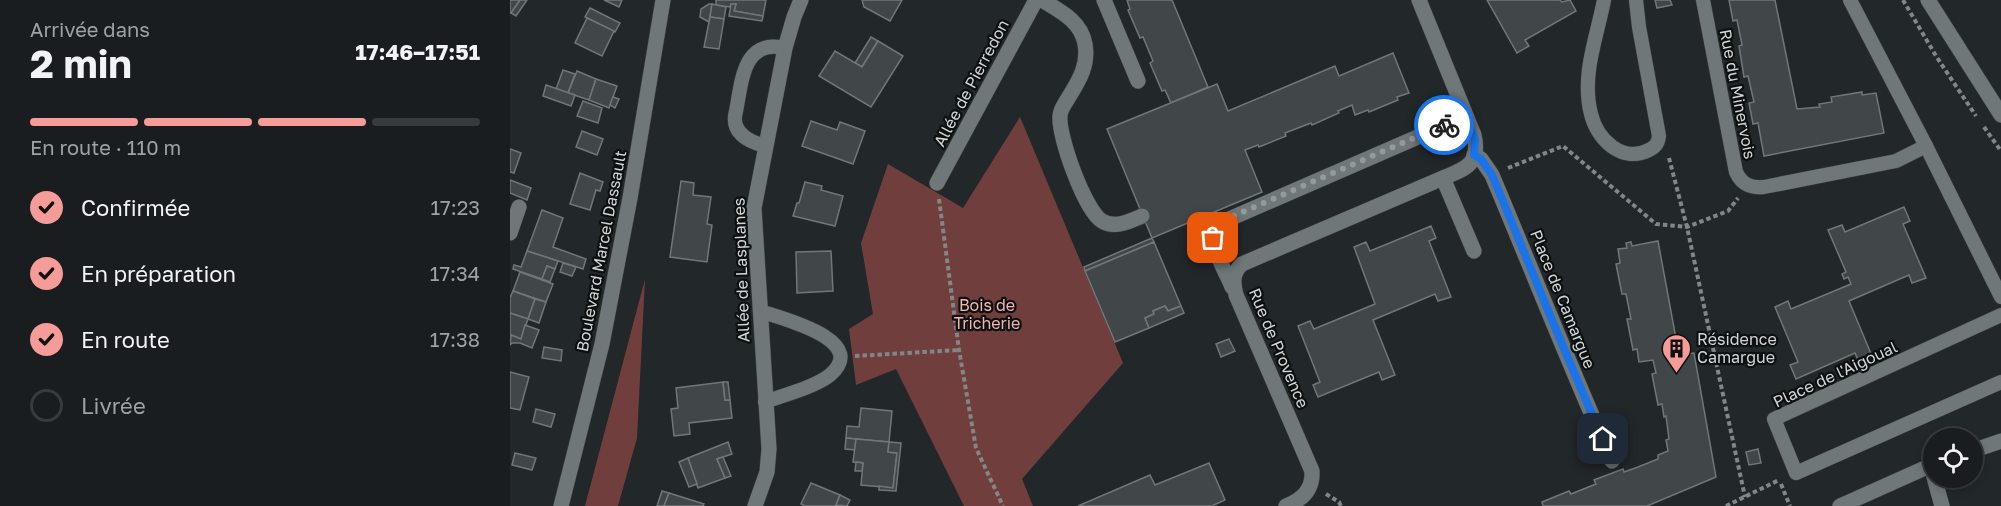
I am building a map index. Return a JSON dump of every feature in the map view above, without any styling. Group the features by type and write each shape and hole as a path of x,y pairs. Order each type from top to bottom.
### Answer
{"street":[{"name":"Boulevard Marcel Dassault","path":"561,506 602,344 630,198 663,0"},
{"name":"Allée de Lasplanes","path":"755,506 763,486 769,460 753,208 785,48 801,0"},
{"name":"Allée de Pierredon","path":"937,183 1036,0"},
{"path":"1042,0 1070,18 1079,29 1085,43 1083,74 1061,110 1060,124 1066,153 1091,209 1102,221 1110,224 1119,224 1142,216"},
{"path":"1104,0 1138,81"},
{"path":"1419,0 1475,140 1474,155"},
{"path":"1928,0 2001,116"},
{"path":"1236,295 1214,243 1214,233 1220,223 1466,116"},
{"name":"Place de Camargue","path":"1474,155 1481,159 1492,175 1612,461"},
{"name":"Rue de Provence","path":"1286,506 1297,502 1305,495 1311,481 1312,471 1236,295 1233,280 1237,269 1242,264 1466,168 1474,155"},
{"path":"1443,178 1474,251"},
{"path":"510,232 519,207"},
{"path":"1983,447 2001,441"},
{"path":"1840,506 1923,475"},
{"path":"1937,488 1942,506"}],"lane":[{"path":"1604,0 1588,74 1589,100 1595,127 1612,147 1627,154 1644,153 1659,141 1636,0"},
{"name":"Rue du Minervois","path":"1702,0 1736,172 1742,182 1748,185"},
{"path":"1850,0 2001,297"},
{"path":"765,146 751,142 738,131 734,121 735,116 747,61 754,53 767,46 785,48"},
{"path":"1748,185 1764,187 1896,161 1926,146"},
{"path":"760,311 824,334 840,357 840,363 829,376 765,402"},
{"name":"Place de l'Aigoual","path":"2001,315 1774,419 1796,473 2001,382"}],"path":[{"path":"1903,0 1935,56 2001,151"},
{"path":"1656,145 1668,154 1687,227 1745,496"},
{"path":"1492,175 1563,146 1656,224 1687,227 1728,211 1748,185"},
{"path":"937,183 959,350 976,448 1003,506"},
{"path":"840,357 959,350"},
{"path":"1726,506 1776,483"}],"green space":[{"name":"Bois de Tricherie","path":"1020,117 1123,363 1022,479 1033,506 964,506 896,369 856,385 849,329 873,314 861,243 888,164 963,208"},
{"path":"645,279 637,438 618,506 585,506"}],"building":[{"path":"510,0 520,0 511,13 510,13"},
{"path":"520,0 527,0 516,16 511,13"},
{"path":"604,0 622,0 619,7"},
{"path":"716,0 766,0 763,16 734,11 736,4 731,4 730,7 716,5"},
{"path":"862,0 902,0 890,21 864,7"},
{"path":"1127,0 1172,0 1208,87 1171,103 1165,90 1162,91 1150,63 1153,61 1128,10 1130,9"},
{"path":"1487,0 1560,0 1562,2 1570,0 1576,11 1525,40 1529,46 1517,53"},
{"path":"1655,0 1670,0 1672,5 1657,8"},
{"path":"1729,0 1775,0 1797,109 1820,107 1819,104 1832,102 1831,97 1862,92 1862,95 1876,93 1884,133 1764,156 1758,123 1753,124 1749,103 1754,102 1748,76 1744,77 1739,46 1742,45 1737,20 1733,21"},
{"path":"712,4 709,22 700,17 701,9"},
{"path":"712,4 726,7 724,19 710,17"},
{"path":"731,4 736,4 734,11 763,16 762,21 729,16"},
{"path":"590,8 620,23 615,32 585,17"},
{"path":"710,17 724,19 719,49 704,47"},
{"path":"587,18 614,31 602,56 575,43"},
{"path":"871,37 878,41 862,67 855,63"},
{"path":"878,41 903,56 871,107 819,76 835,51 862,67"},
{"path":"1393,53 1409,93 1369,112 1368,110 1355,115 1352,105 1312,125 1311,123 1285,133 1286,136 1245,150 1262,192 1152,238 1107,129 1217,84 1228,111 1335,66 1339,76"},
{"path":"563,70 575,74 568,93 556,89"},
{"path":"577,71 596,79 589,100 568,93"},
{"path":"596,79 617,86 609,108 589,100"},
{"path":"546,85 575,95 571,106 543,96"},
{"path":"613,97 619,99 615,108 610,105"},
{"path":"583,101 602,108 598,123 577,116"},
{"path":"811,121 837,130 840,122 865,131 853,164 802,146"},
{"path":"582,131 603,139 597,155 576,147"},
{"path":"510,149 521,153 514,173 510,172"},
{"path":"580,173 603,182 600,191 596,190 590,210 570,204"},
{"path":"510,180 531,188 527,200 510,193"},
{"path":"681,181 694,183 693,195 711,197 707,224 712,225 707,262 670,257"},
{"path":"805,182 822,186 821,190 843,196 835,226 793,216"},
{"path":"1904,207 1910,221 1903,224 1926,278 1912,283 1909,275 1849,301 1872,356 1859,362 1855,353 1796,379 1790,365 1798,362 1775,307 1788,301 1791,309 1851,284 1848,277 1844,279 1842,274 1846,272 1828,230 1842,225 1845,232"},
{"path":"542,210 563,218 553,247 586,259 583,269 527,251"},
{"path":"1431,226 1436,238 1429,241 1451,297 1438,301 1435,294 1373,320 1395,375 1382,380 1379,372 1318,397 1313,385 1320,382 1298,326 1310,321 1314,329 1375,304 1354,247 1366,242 1370,251"},
{"path":"1152,238 1154,242 1085,271 1084,267"},
{"name":"Résidence Camargue","path":"1658,241 1679,355 1694,353 1716,477 1647,506 1543,506 1542,502 1569,491 1571,494 1596,484 1594,480 1623,469 1624,472 1658,459 1658,455 1668,451 1666,416 1664,417 1662,404 1658,405 1652,374 1656,373 1653,360 1639,362 1637,349 1633,350 1627,319 1631,319 1626,294 1622,294 1616,264 1620,263 1618,249 1627,248 1626,243 1631,242 1632,246"},
{"path":"1154,242 1181,306 1168,311 1165,306 1153,311 1154,314 1145,318 1149,328 1115,342 1085,271"},
{"path":"527,251 558,261 555,269 547,266 542,279 513,269 514,265 521,267"},
{"path":"831,251 833,291 797,293 796,252"},
{"path":"563,263 576,267 572,276 560,272"},
{"path":"547,266 555,269 550,282 542,279"},
{"path":"520,272 553,284 546,302 513,291"},
{"path":"513,291 535,299 528,319 510,313 510,298"},
{"path":"535,299 546,302 539,323 528,319"},
{"path":"1165,306 1168,311 1181,306 1184,313 1149,328 1145,318 1154,314 1153,311"},
{"path":"510,313 528,319 521,339 511,335 510,337"},
{"path":"525,325 539,330 532,348 520,343 510,345 511,335 521,339"},
{"path":"1229,339 1235,351 1221,357 1216,344"},
{"path":"544,347 562,350 561,361 542,358"},
{"path":"510,372 529,377 520,410 510,408"},
{"path":"723,382 725,400 730,400 732,418 689,423 690,434 674,436 671,409 678,408 676,388"},
{"path":"723,382 728,382 730,400 725,400"},
{"path":"861,408 892,411 889,442 846,438 847,426 859,427"},
{"path":"536,409 555,414 551,427 533,422"},
{"path":"846,438 856,439 855,450 845,449"},
{"path":"856,439 889,442 888,452 897,453 893,488 861,485 863,463 853,462"},
{"path":"728,442 732,454 717,459 725,478 698,488 688,458"},
{"path":"889,442 901,443 896,491 879,490 879,486 893,488 897,453 888,452"},
{"path":"1758,449 1761,463 1749,465 1746,452"},
{"path":"515,453 536,458 532,470 512,465"},
{"path":"723,457 731,476 725,478 717,459"},
{"path":"688,458 697,484 689,487 679,462"},
{"path":"856,462 863,463 862,471 855,471"},
{"path":"1209,463 1225,500 1212,506 1078,506 1150,475 1155,485"},
{"path":"811,483 840,495 836,505 839,506 801,504"},
{"path":"662,491 669,493 664,506 657,506"},
{"path":"669,493 704,504 703,506 664,506"},
{"path":"840,495 850,500 847,506 836,505"}],"way so far":[{"path":"1213,238 1217,226 1229,218 1444,125"}],"place":[{"name":"Résidence Camargue","path":"1676,374"}],"route":[{"path":"1444,125 1466,116 1474,135 1476,145 1474,155 1484,162 1492,175 1603,439"}]}
